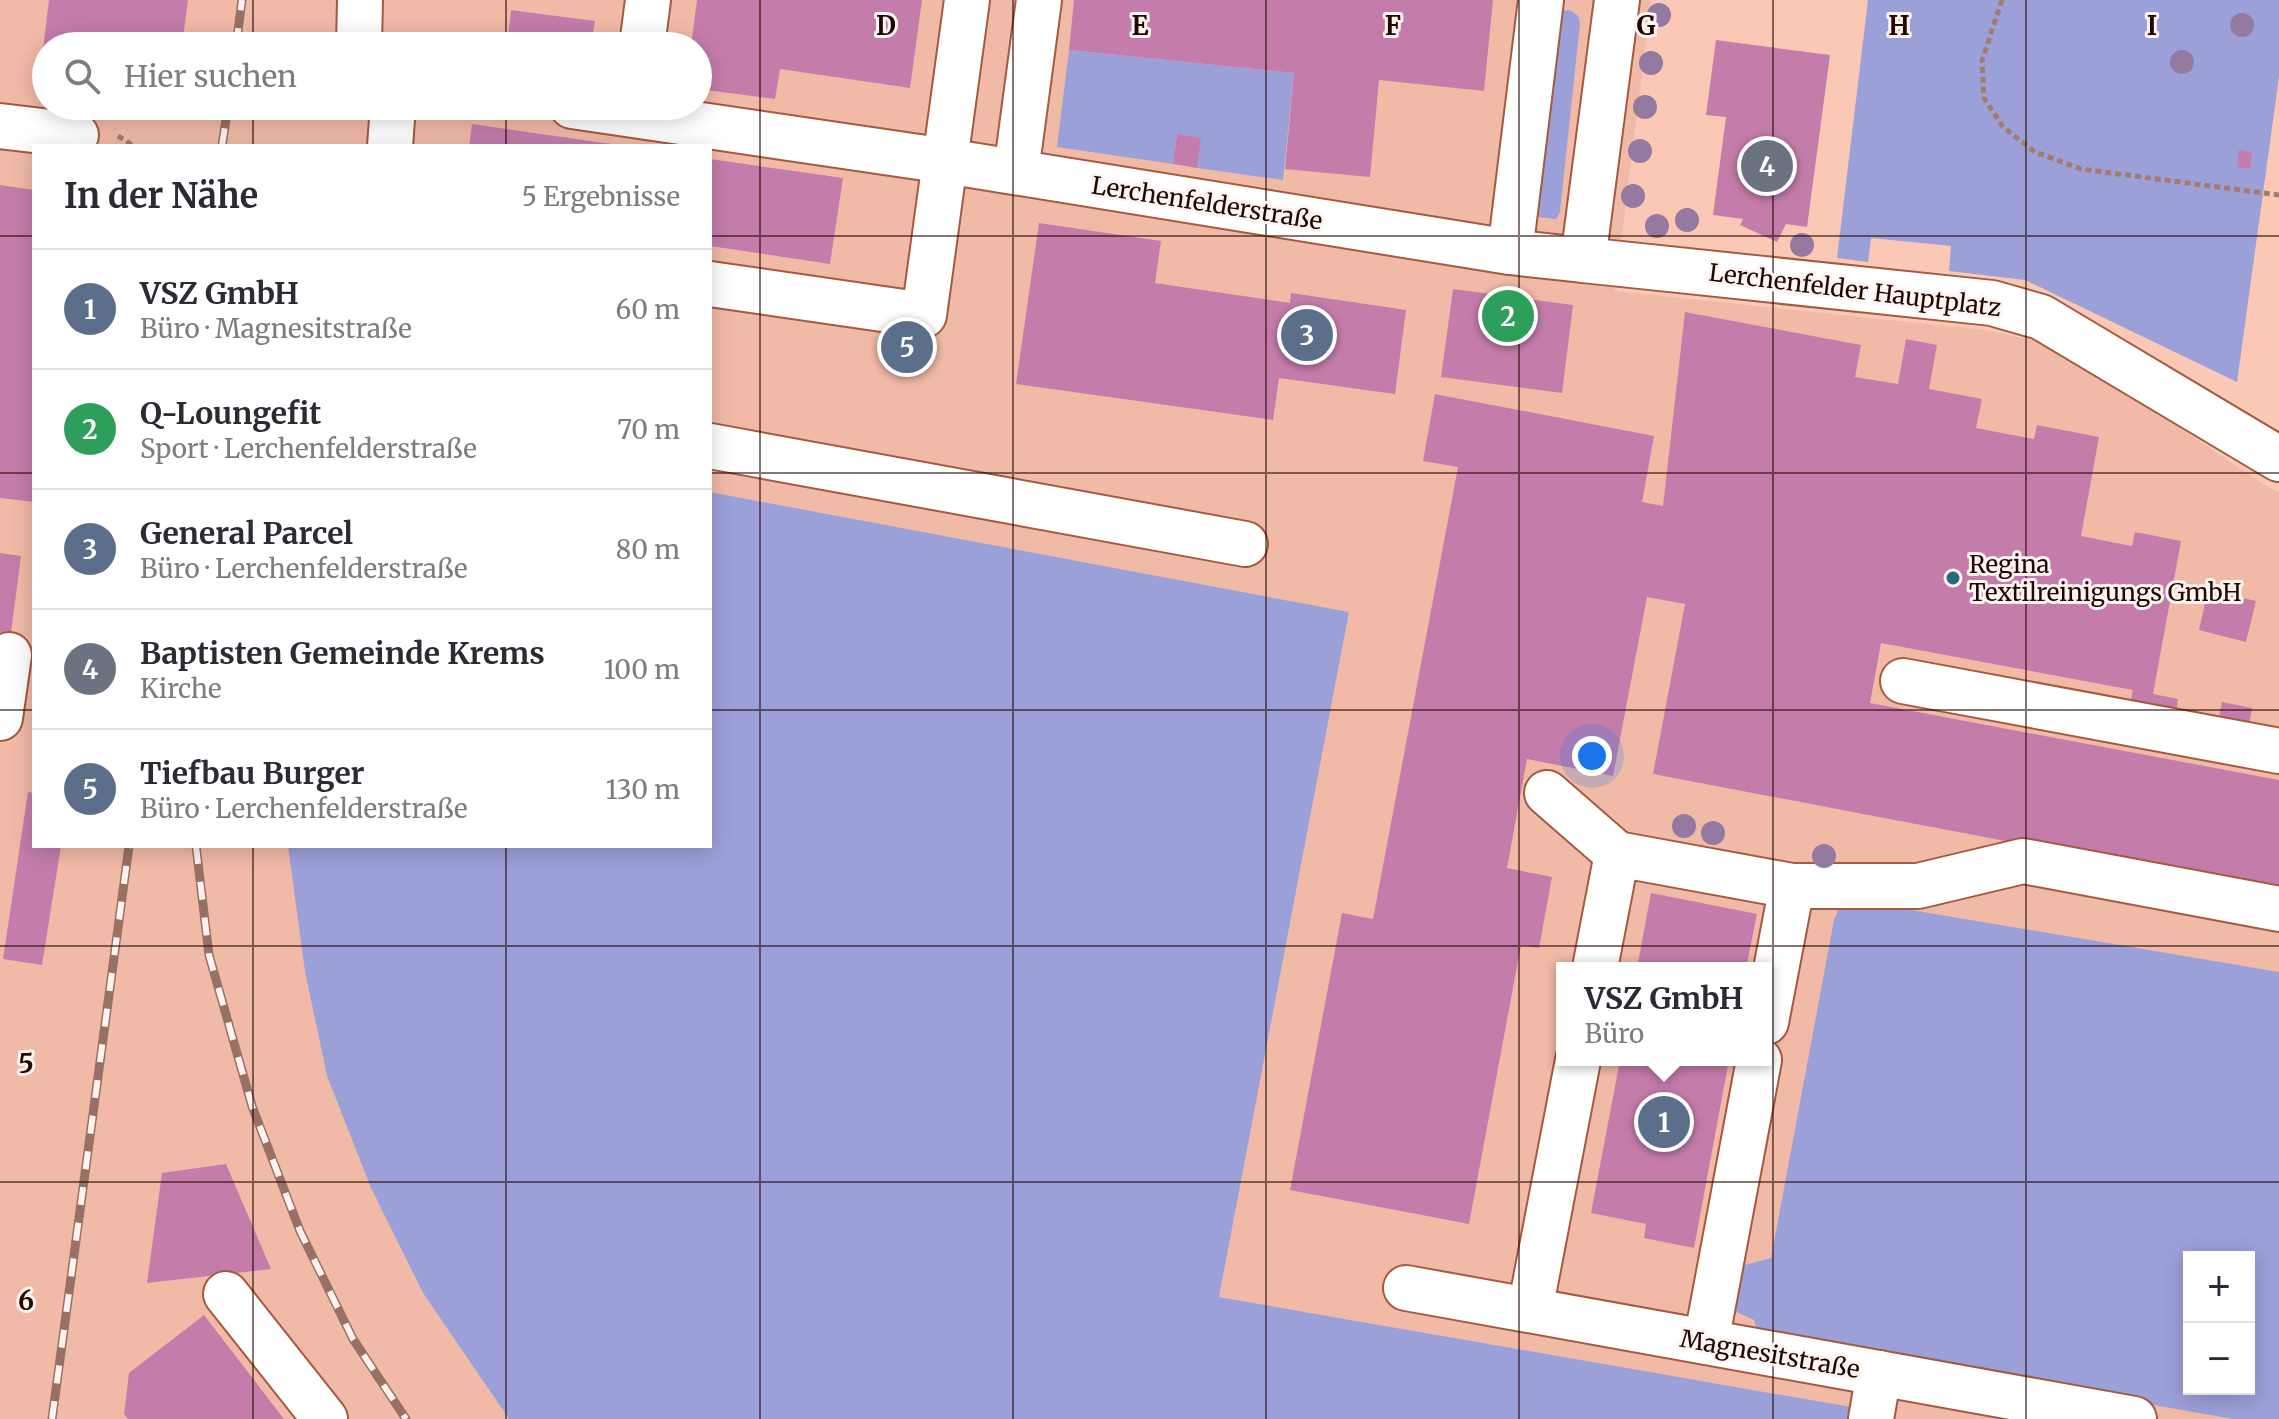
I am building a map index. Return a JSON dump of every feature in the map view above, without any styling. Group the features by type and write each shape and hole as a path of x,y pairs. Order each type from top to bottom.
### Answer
{"street":[{"path":"359,32 360,0"},
{"path":"644,32 648,0"},
{"path":"712,284 924,315 967,0"},
{"path":"1016,172 1039,0"},
{"path":"1510,252 1541,0"},
{"path":"1583,260 1617,0"},
{"path":"390,144 392,120"},
{"name":"Lerchenfelderstraße","path":"694,120 1510,252 1583,260"},
{"path":"0,126 76,135"},
{"name":"Lerchenfelder Hauptplatz","path":"1583,260 2004,306 2041,317 2279,459"},
{"path":"712,446 1245,544"},
{"path":"0,718 9,655"},
{"path":"1903,681 2279,751"},
{"path":"1547,793 1617,854 1792,886 1918,886 2023,861 2279,909"},
{"path":"1596,962 1617,854"},
{"path":"1772,991 1792,886"},
{"path":"1530,1310 1577,1066"},
{"path":"1706,1342 1758,1066"},
{"name":"Magnesitstraße","path":"1406,1288 2134,1419"},
{"path":"226,1294 325,1419"},
{"path":"1871,1419 1879,1373"}],"path":[{"path":"2002,0 1982,61 1984,98 2003,127 2035,152 2081,169 2279,195"}],"shaded area":[{"path":"0,0 1651,0 1615,291 1985,330 2036,341 2084,363 2279,492 2279,1419 1849,1419 1850,1407 1219,1297 1349,612 712,492 712,144 32,144 32,848 288,848 305,972 327,1076 371,1188 423,1293 509,1419 0,1419"},
{"path":"1868,0 2279,0 2279,77 2237,382 2025,280 1949,271 1951,246 1871,238 1868,262 1837,258"},
{"path":"1570,10 1578,16 1580,23 1560,212 1556,219 1539,217 1536,209 1557,19 1562,11"},
{"path":"1069,50 1294,73 1283,180 1197,168 1177,134 1173,164 1057,147"},
{"path":"712,492 1349,612 1219,1297 1851,1407 1849,1419 509,1419 423,1293 371,1188 327,1076 305,972 288,848 712,848"},
{"path":"1850,903 1870,903 2279,972 2279,1419 2233,1419 1759,1336 1754,1320 1732,1310 1733,1268 1771,1258 1834,920 1839,908"}],"building":[{"path":"49,0 188,0 184,32 45,32"},
{"path":"697,0 922,0 910,88 780,69 775,99 712,91 712,32 693,32"},
{"path":"1074,0 1493,0 1484,91 1379,80 1370,177 1285,169 1294,73 1069,50"},
{"path":"511,10 595,21 593,32 509,32"},
{"path":"1716,40 1830,55 1807,227 1786,224 1777,242 1740,225 1743,219 1713,215 1726,117 1706,115"},
{"path":"472,124 611,144 469,144"},
{"path":"1177,134 1201,138 1197,168 1173,164"},
{"path":"2239,150 2252,152 2250,169 2237,167"},
{"path":"712,159 843,178 830,264 712,246"},
{"path":"0,185 32,190 32,502 0,498"},
{"path":"1039,223 1161,241 1155,283 1290,303 1291,293 1406,310 1395,394 1279,378 1273,420 1016,384"},
{"path":"1453,289 1573,305 1562,393 1441,377"},
{"path":"1685,312 1861,345 1855,377 1898,384 1906,339 1937,345 1929,389 1982,399 1976,428 2034,439 2037,425 2099,437 2081,536 2132,546 2135,532 2181,541 2153,694 2178,699 2175,721 2128,712 2133,690 1881,643 1870,703 2279,780 2279,893 1653,774 1685,604 1647,597 1613,776 1527,759 1507,868 1552,877 1539,948 1521,945 1469,1224 1290,1190 1342,913 1373,919 1458,467 1423,461 1435,394 1654,436 1642,502 1663,506"},
{"path":"0,553 21,556 11,633 0,632"},
{"path":"2208,590 2256,601 2246,642 2199,630"},
{"path":"2222,702 2252,708 2247,737 2216,732"},
{"path":"28,792 32,793 32,848 61,848 42,965 3,959"},
{"path":"1651,893 1757,914 1747,962 1638,962"},
{"path":"1619,1066 1728,1066 1694,1248 1644,1238 1646,1224 1591,1213"},
{"path":"226,1164 271,1269 147,1283 162,1173"},
{"path":"204,1315 284,1419 128,1419 124,1414 129,1373"}],"railway":[{"path":"238,32 242,0"},
{"path":"222,144 226,120"},
{"path":"52,1419 129,848"},
{"path":"196,848 209,955 252,1106 300,1231 353,1339 406,1419"}],"place":[{"name":"Baptisten Gemeinde Krems","path":"1767,166"},
{"name":"Q-Loungefit","path":"1508,316"},
{"name":"General Parcel","path":"1307,335"},
{"name":"Tiefbau Burger","path":"907,347"},
{"name":"Regina Textilreinigungs GmbH","path":"1953,578"},
{"name":"VSZ GmbH","path":"1664,1122"}]}
